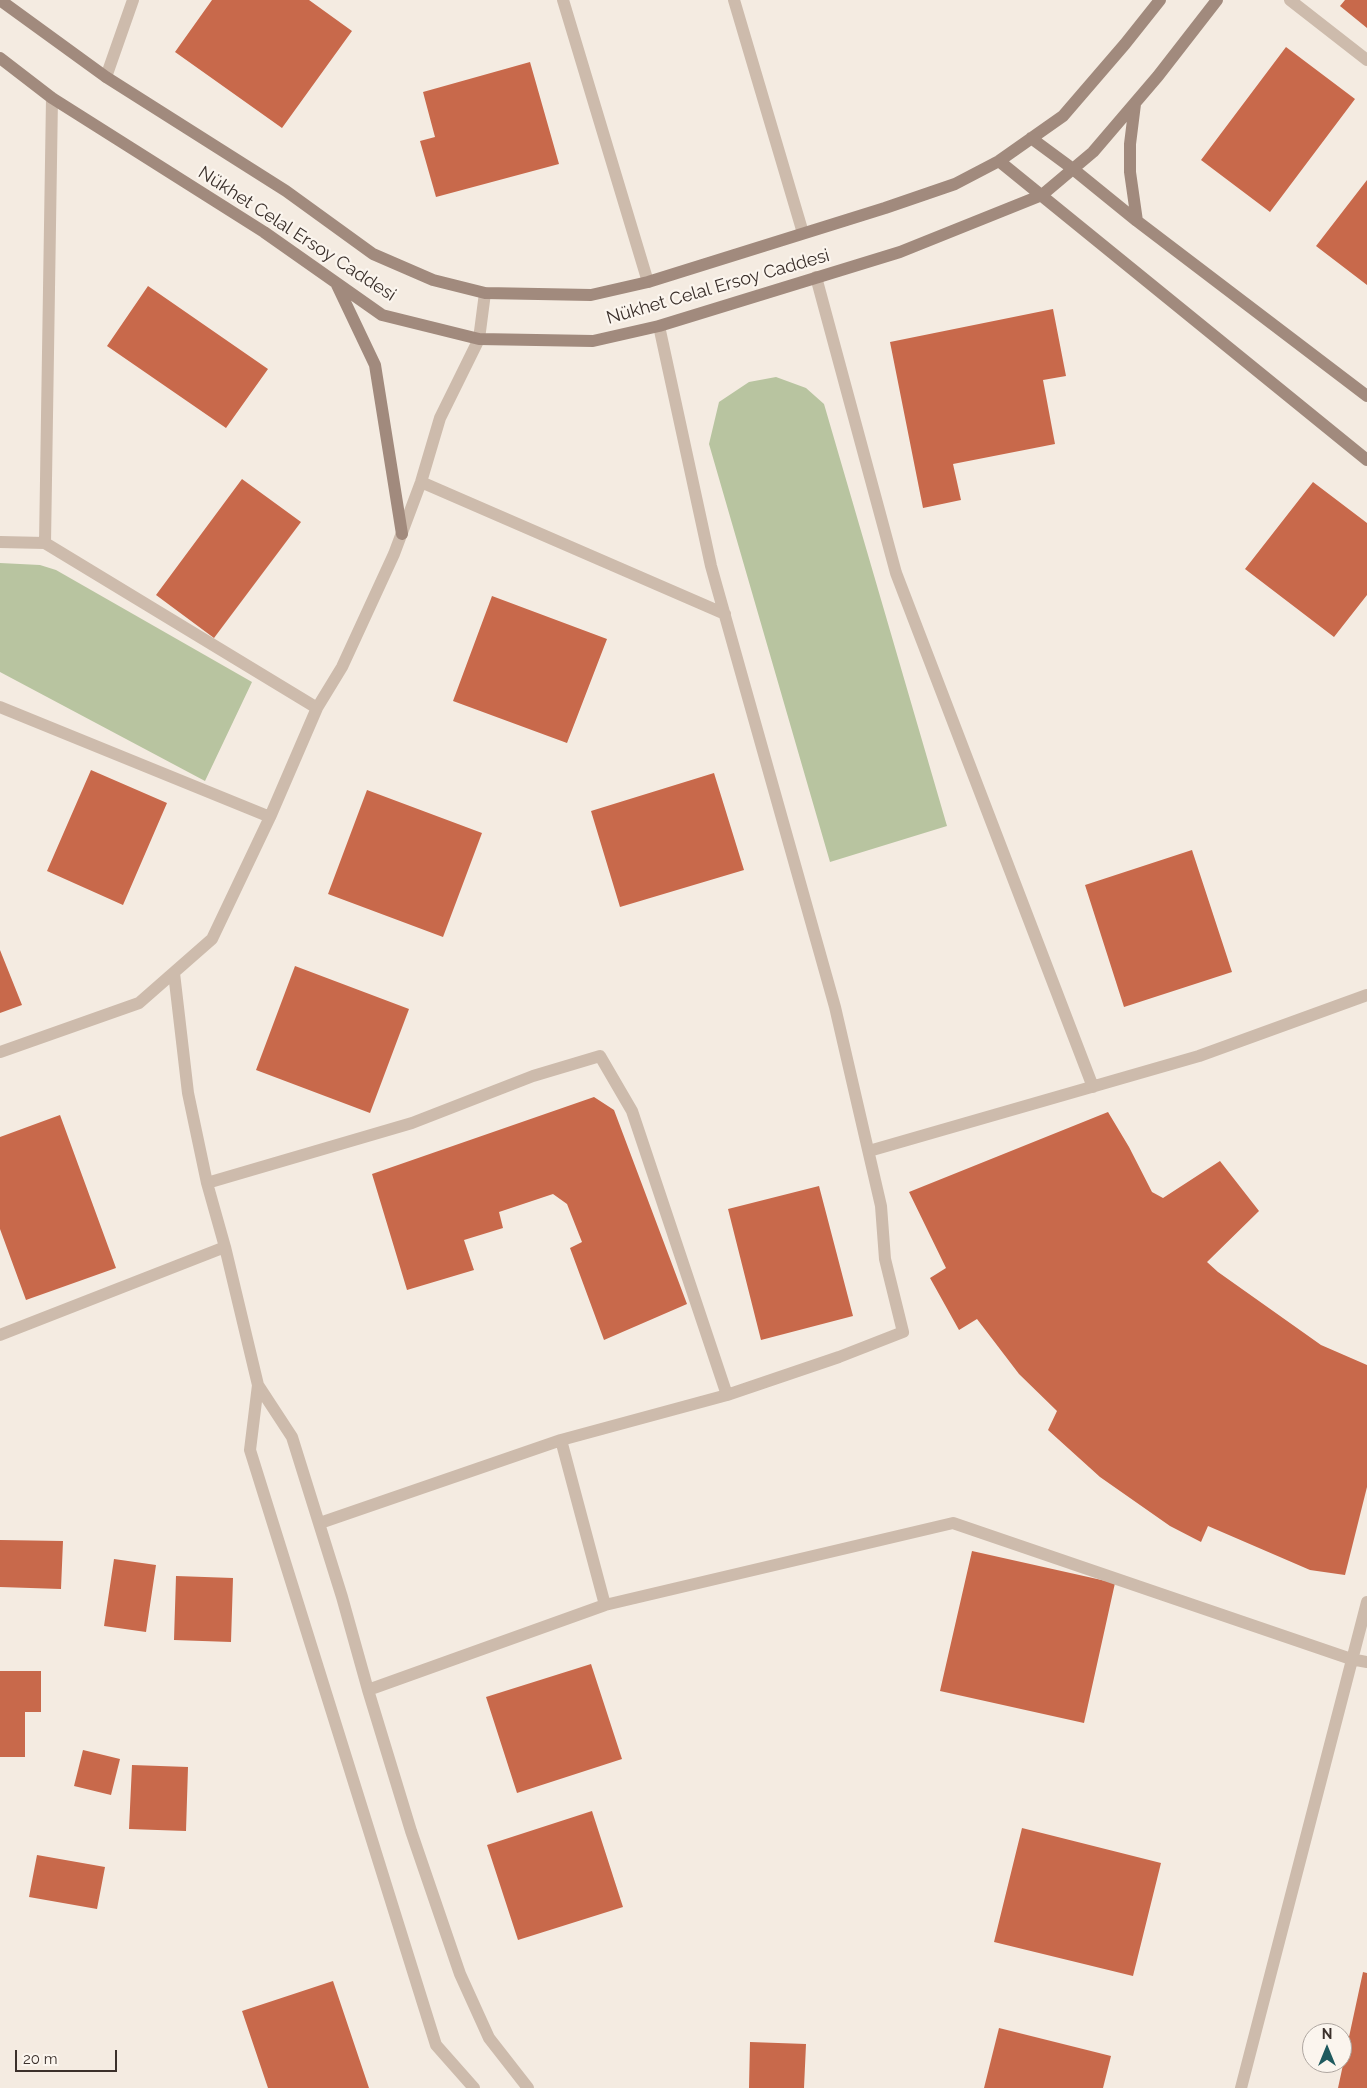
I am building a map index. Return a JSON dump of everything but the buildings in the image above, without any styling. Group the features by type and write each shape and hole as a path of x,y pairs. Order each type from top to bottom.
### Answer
{"main road":[{"name":"Nükhet Celal Ersoy Caddesi","path":"0,0 106,77 286,191 373,254 433,280 485,293 591,295 648,282 885,208 955,184 1000,161 1063,116 1160,0"},
{"name":"Nükhet Celal Ersoy Caddesi","path":"0,58 52,98 264,232 382,315 479,339 593,341 659,326 900,252 1042,195 1093,152 1135,104 1217,0"},
{"path":"1135,104 1130,144 1130,172 1137,221"},
{"path":"1031,138 1367,396"},
{"path":"1000,161 1367,460"},
{"path":"336,282 375,365 402,534"}],"street":[{"path":"106,77 133,0"},
{"path":"564,0 648,282"},
{"path":"734,0 803,233"},
{"path":"1290,0 1367,60"},
{"path":"45,544 52,98"},
{"path":"816,277 896,573 1093,1087"},
{"path":"0,1052 139,1003 212,939 270,816 316,708 342,667 402,534 421,482 440,418 479,339 485,293"},
{"path":"320,1523 561,1440 727,1395 839,1357 903,1332 885,1259 881,1206 835,1007 711,566 659,326"},
{"path":"421,482 725,614"},
{"path":"0,542 45,544 316,708"},
{"path":"0,707 270,816"},
{"path":"174,972 188,1093 207,1183 225,1247 258,1385 292,1437 320,1523 411,1830 460,1974 489,2038 528,2088"},
{"path":"868,1151 1199,1056 1367,995"},
{"path":"207,1183 412,1123 533,1076 600,1056 632,1111 727,1395"},
{"path":"0,1334 225,1247"},
{"path":"258,1385 250,1450 436,2045 474,2088"},
{"path":"561,1440 605,1605"},
{"path":"368,1690 605,1605 953,1523 1351,1659 1367,1662"},
{"path":"1241,2088 1367,1602"}],"green space":[{"path":"776,377 806,388 824,404 947,826 830,862 709,444 719,402 749,382"},
{"path":"0,563 40,565 56,570 252,682 205,781 0,672"}]}
